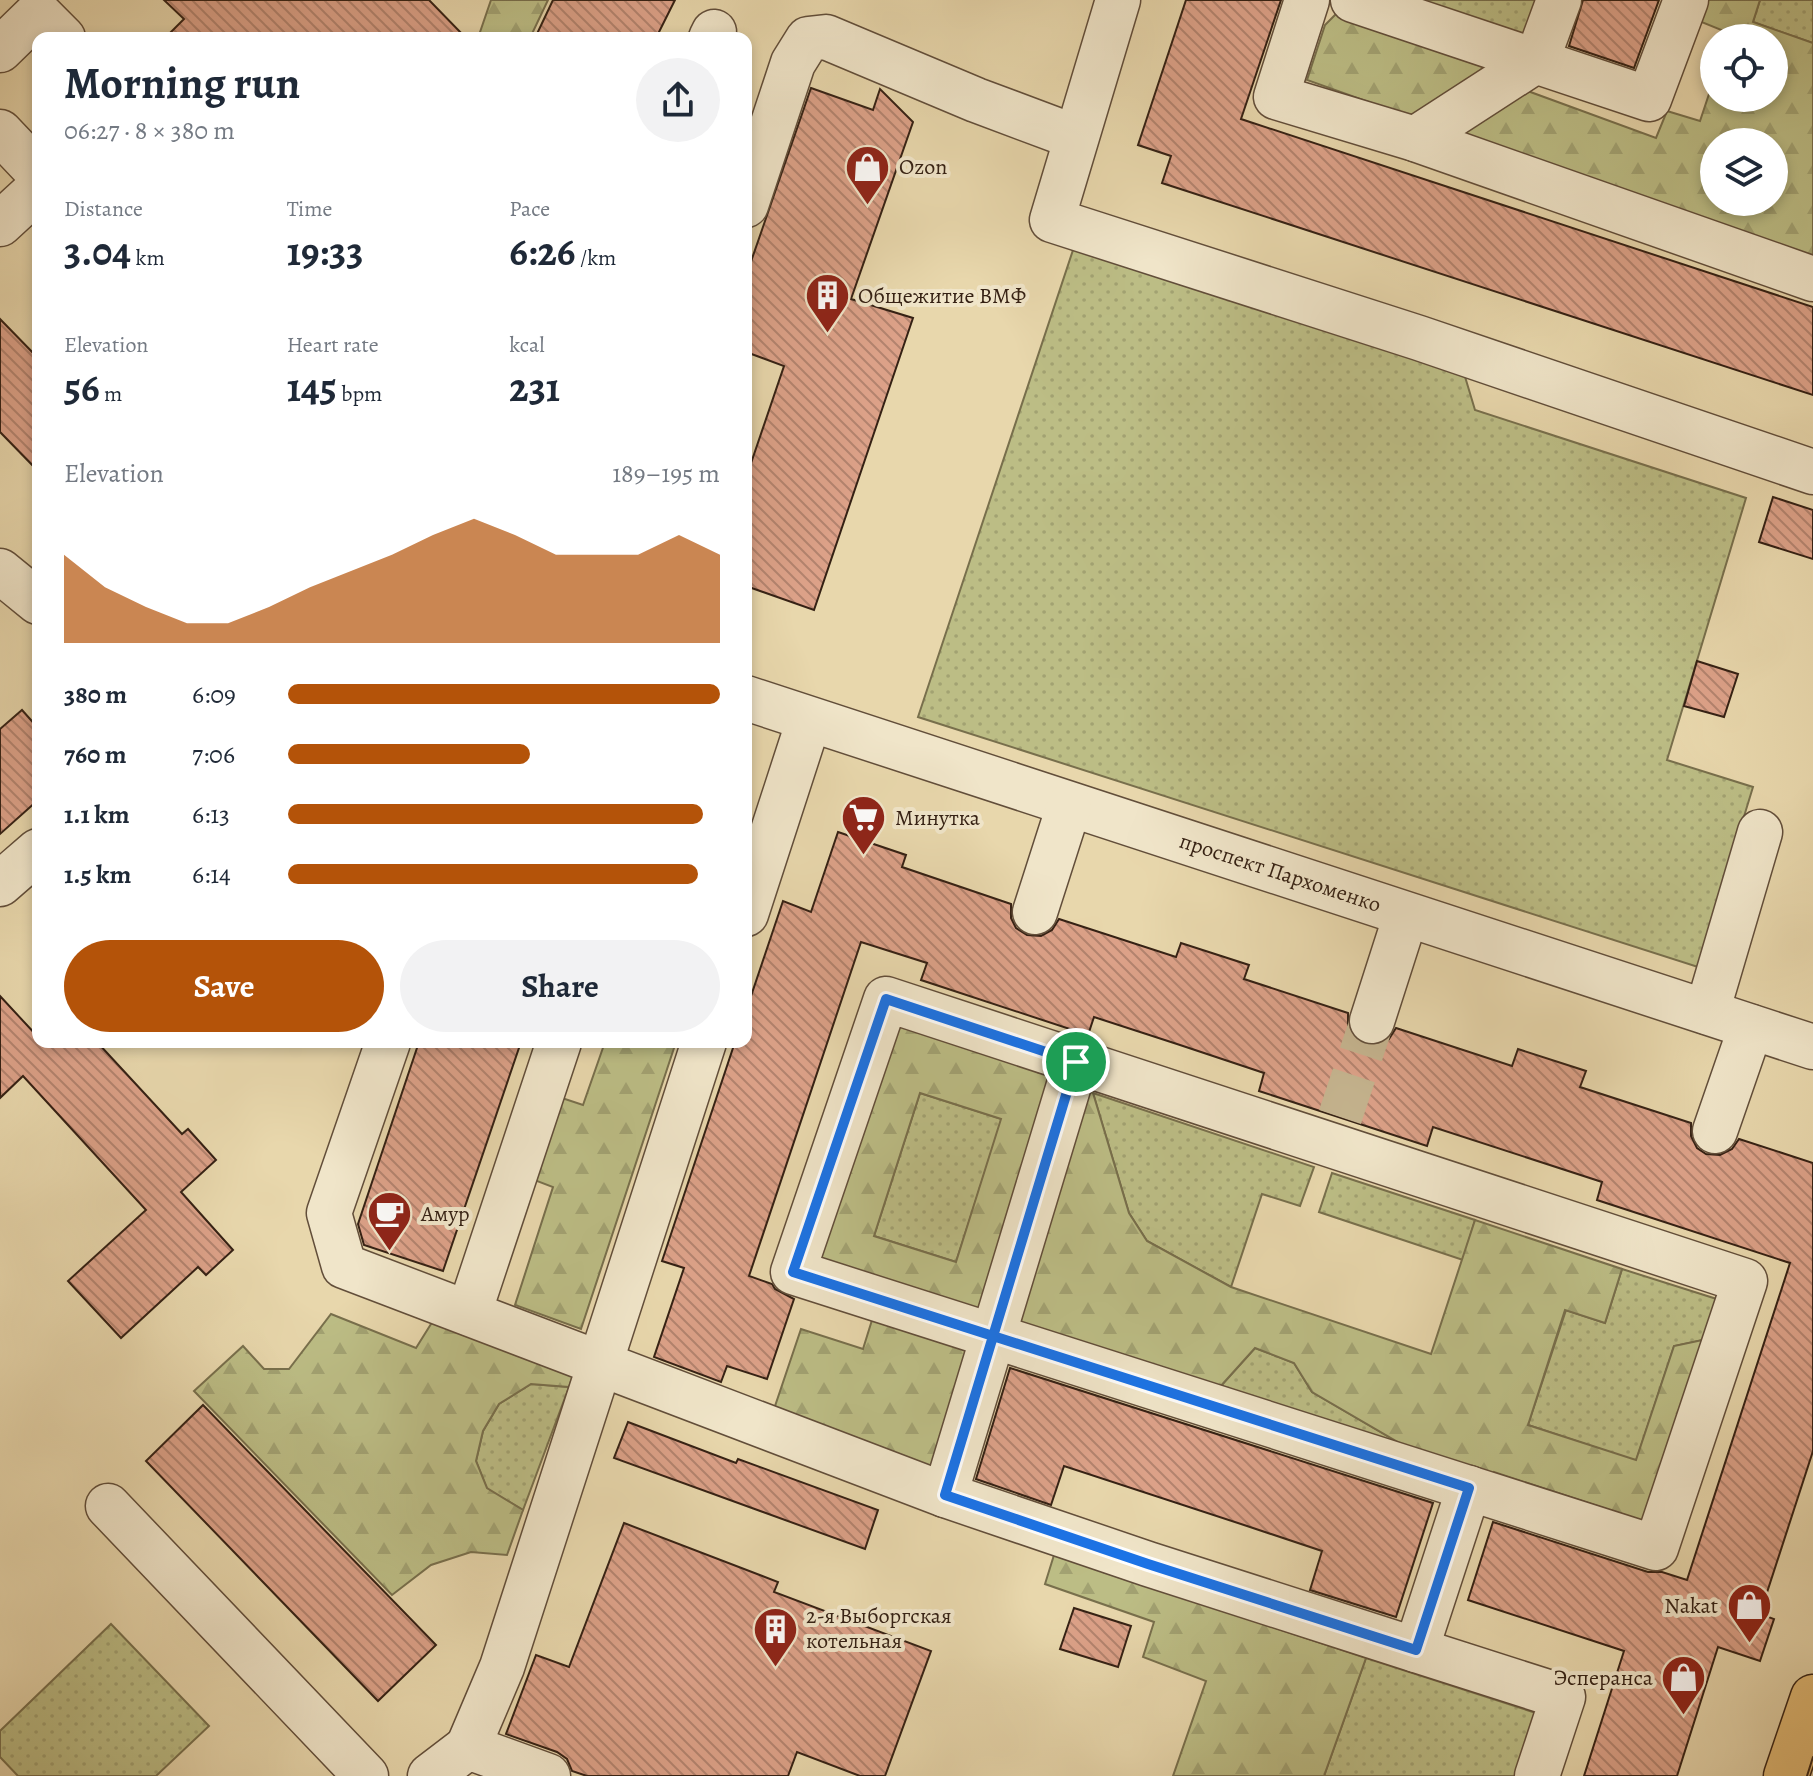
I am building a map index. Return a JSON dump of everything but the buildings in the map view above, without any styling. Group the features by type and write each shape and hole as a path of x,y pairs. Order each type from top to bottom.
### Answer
{"main road":[{"path":"1786,1776 1813,1697"}],"street":[{"path":"1118,0 1052,220 1419,338 1813,472"},
{"path":"1307,0 1276,97 1415,139 1813,279"},
{"path":"1415,139 1537,60 1559,0"},
{"path":"1376,3 1649,99 1686,0"},
{"path":"0,50 42,17"},
{"path":"752,187 797,53 831,18 976,100 1075,137"},
{"path":"0,132 32,166"},
{"path":"0,224 32,195"},
{"path":"0,571 32,597"},
{"name":"проспект Пархоменко","path":"752,700 1813,1047"},
{"path":"752,896 809,720"},
{"path":"1035,912 1069,806"},
{"path":"1707,1012 1760,832"},
{"path":"0,884 32,856"},
{"path":"1372,1021 1406,915"},
{"path":"886,999 996,1020 1076,1062 1678,1243 1745,1281 1656,1548 793,1272 886,999"},
{"path":"1715,1131 1751,1027"},
{"path":"386,1048 329,1213 344,1266 945,1495 1148,1564 1563,1697 1537,1776"},
{"path":"469,1313 557,1048"},
{"path":"430,1776 468,1747 502,1667 702,1048"},
{"path":"945,1495 1076,1062"},
{"path":"1416,1650 1469,1488"},
{"path":"108,1506 366,1776"},
{"path":"468,1747 548,1776"}],"green space":[{"path":"491,0 548,0 533,32 480,32"},
{"path":"1419,0 1539,0 1526,35 1511,39"},
{"path":"1707,0 1760,0 1753,22 1759,24 1706,24 1699,21"},
{"path":"1760,0 1813,0 1813,43 1788,34 1788,24 1753,22"},
{"path":"1337,13 1480,59 1525,90 1656,138 1667,111 1700,121 1703,112 1788,112 1788,34 1813,43 1813,258 1810,260 1307,80 1325,25"},
{"path":"1076,241 1463,370 1475,410 1746,498 1667,760 1753,787 1698,967 918,717"},
{"path":"891,1009 1065,1067 987,1325 805,1267","holes":["920,1093 1001,1119 956,1262 874,1236"]},
{"path":"603,1048 674,1048 581,1329 515,1305 553,1187 529,1178 556,1096 583,1105"},
{"path":"1076,1088 1093,1093 1129,1213 1147,1241 1231,1287 1431,1354 1475,1220 1622,1269 1605,1323 1565,1310 1528,1425 1636,1460 1674,1346 1712,1338 1652,1524 1494,1472 1490,1486 1403,1445 1312,1392 1294,1363 1255,1348 1210,1398 1006,1333"},
{"path":"920,1093 1002,1119 956,1262 874,1236"},
{"path":"1093,1093 1314,1167 1300,1206 1262,1194 1231,1287 1147,1241 1129,1213"},
{"path":"1332,1173 1475,1220 1463,1260 1319,1212"},
{"path":"1622,1269 1723,1301 1712,1338 1674,1346 1636,1461 1528,1425 1566,1310 1605,1323"},
{"path":"877,1304 981,1339 932,1481 770,1421 801,1329 863,1349"},
{"path":"331,1314 416,1348 436,1316 575,1369 569,1387 531,1384 499,1404 483,1431 476,1461 487,1488 523,1510 507,1555 471,1552 431,1565 392,1595 194,1391 243,1346 264,1369 289,1369"},
{"path":"1255,1348 1294,1363 1312,1392 1403,1445 1210,1398"},
{"path":"531,1384 569,1387 523,1510 487,1489 476,1461 483,1431 499,1404"},
{"path":"1054,1555 1366,1658 1324,1776 1173,1776 1206,1681 1143,1657 1154,1622 1045,1584"},
{"path":"111,1624 209,1726 156,1776 18,1776 0,1757 0,1731"},
{"path":"1366,1658 1536,1713 1515,1776 1324,1776"}],"tunnel":[{"path":"1340,1117 1372,1021"}],"tram line":[{"path":"1807,1776 1813,1757"}],"place":[{"name":"Ozon","path":"868,206"},
{"name":"Общежитие ВМФ","path":"827,335"},
{"name":"Минутка","path":"864,857"},
{"name":"Амур","path":"390,1253"},
{"name":"Nakat","path":"1749,1645"},
{"name":"2-я Выборгская котельная","path":"775,1668"},
{"name":"Эсперанса","path":"1684,1717"}],"route":[{"path":"1076,1062 886,999 793,1272 993,1337 1469,1488 1416,1650 945,1495 993,1337 1076,1062"}]}
